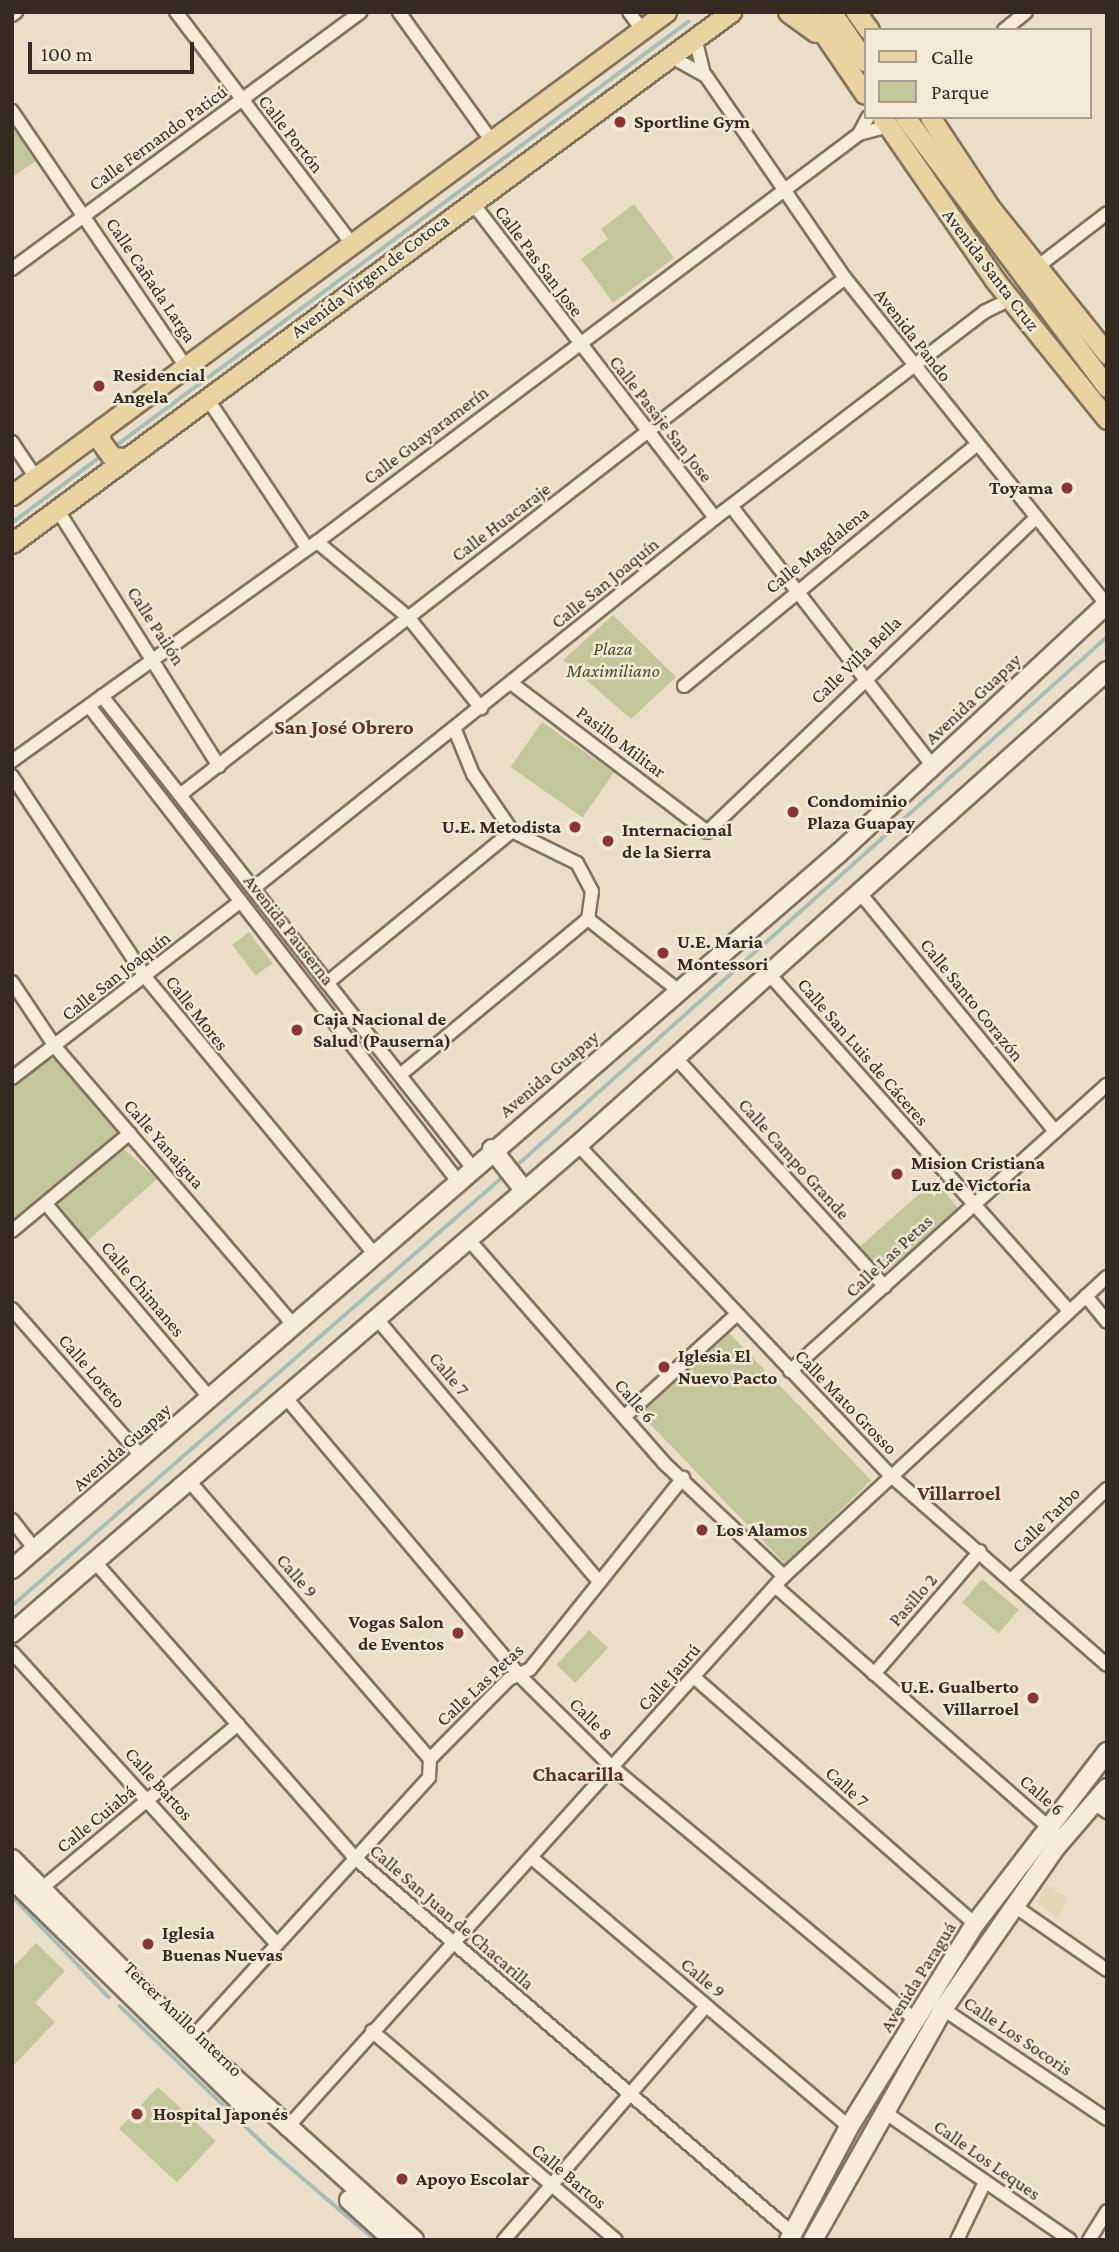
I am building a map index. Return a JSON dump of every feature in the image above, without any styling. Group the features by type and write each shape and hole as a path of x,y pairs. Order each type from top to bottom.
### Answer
{"main road":[{"name":"Avenida Virgen de Cotoca","path":"12,495 93,439 186,367 666,12"},
{"name":"Avenida Virgen de Cotoca","path":"12,543 111,463 207,398 670,56 702,27 732,12"},
{"path":"788,12 834,48"},
{"path":"809,12 864,93"},
{"path":"856,12 868,28"},
{"path":"832,14 864,36"},
{"path":"832,14 864,60"},
{"name":"Avenida Santa Cruz","path":"931,119 991,209 1107,354"},
{"name":"Avenida Santa Cruz","path":"892,120 994,279 1107,418"},
{"name":"Avenida Santa Cruz","path":"892,120 1107,387"},
{"path":"991,209 1051,315"},
{"path":"93,439 111,463"},
{"name":"Avenida Guapay","path":"12,1569 375,1255 471,1166 680,992 1107,604"},
{"path":"12,1633 287,1399 468,1240 521,1186 578,1144 1107,671"},
{"path":"492,1149 521,1186"},
{"name":"Avenida Paraguá","path":"791,2236 849,2127 975,1924 1046,1825 1107,1752"},
{"name":"Avenida Paraguá","path":"813,2240 883,2111 943,2009 1013,1905 1063,1839 1100,1808 1107,1788"},
{"name":"Tercer Anillo Interno","path":"12,1859 191,2039 291,2133 414,2240"},
{"path":"12,1866 41,1889"},
{"name":"Tercer Anillo Interno","path":"12,1879 90,1959 393,2240"},
{"path":"57,1926 70,1924 122,1970"},
{"path":"90,1959 191,2039 196,2052 286,2135 306,2161"},
{"path":"291,2133 403,2240"}],"street":[{"path":"12,15 16,12"},
{"name":"Calle Portón","path":"176,12 240,101 352,244"},
{"name":"Calle Fernando Paticú","path":"12,269 360,12"},
{"path":"399,12 491,140"},
{"path":"629,12 642,30"},
{"path":"1006,28 1026,12"},
{"name":"Avenida Pando","path":"702,27 706,76"},
{"name":"Avenida Pando","path":"670,56 706,76 845,278 1034,520 1107,604"},
{"name":"Calle Cañada Larga","path":"12,111 186,367"},
{"name":"Calle Guayaramerín","path":"859,134 867,119"},
{"name":"Calle Guayaramerín","path":"12,761 312,545 859,134 892,120"},
{"name":"Calle Pas San Jose","path":"471,201 577,344"},
{"path":"1037,267 1107,213"},
{"name":"Calle Huacaraje","path":"180,795 648,435 845,278"},
{"path":"984,312 994,279"},
{"name":"Calle San Joaquín","path":"254,888 455,730 715,518 984,312 1011,299"},
{"name":"Calle Pasaje San Jose","path":"577,344 715,518"},
{"path":"207,398 312,545 408,617 481,708"},
{"path":"12,442 36,478"},
{"name":"Calle Magdalena","path":"684,686 975,446"},
{"path":"731,506 932,765"},
{"name":"Calle Pailón","path":"57,509 155,659 219,766"},
{"name":"Calle Villa Bella","path":"707,832 865,677 1034,520"},
{"name":"Pasillo Militar","path":"512,682 707,832"},
{"name":"Avenida Pauserna","path":"102,696 471,1166"},
{"name":"Avenida Pauserna","path":"89,706 457,1180"},
{"path":"400,1075 588,919 592,891 584,870 512,831 473,774 455,730"},
{"name":"Calle Mores","path":"12,776 146,978 375,1255"},
{"path":"327,983 512,831"},
{"path":"217,870 231,859"},
{"name":"Calle Santo Corazón","path":"860,892 1055,1131"},
{"name":"Calle San Joaquín","path":"12,1078 56,1048 241,901"},
{"path":"588,919 680,992"},
{"name":"Calle San Luis de Cáceres","path":"769,974 971,1206 1069,1311"},
{"name":"Calle Yanaigua","path":"12,982 56,1048 294,1326"},
{"path":"350,1040 364,1029"},
{"name":"Calle Campo Grande","path":"674,1057 885,1287"},
{"name":"Calle Las Petas","path":"790,1371 1107,1085"},
{"path":"12,1231 130,1133"},
{"name":"Calle Mato Grosso","path":"578,1144 735,1316 890,1475 1013,1579 1107,1665"},
{"name":"Calle Chimanes","path":"46,1204 210,1398"},
{"name":"Calle 6","path":"468,1240 624,1417 780,1581 874,1674 1063,1839"},
{"name":"Calle Jaurú","path":"291,2133 372,2031 450,1943 532,1858 780,1581 890,1475 1107,1277"},
{"path":"1086,1296 1107,1322"},
{"name":"Calle Loreto","path":"12,1309 143,1458"},
{"path":"624,1417 735,1316"},
{"name":"Calle 7","path":"377,1319 599,1582"},
{"name":"Calle 8","path":"287,1399 520,1676 613,1768 915,2020"},
{"name":"Calle Las Petas","path":"191,2039 429,1777 430,1759 520,1676 683,1478"},
{"name":"Calle 9","path":"190,1482 430,1759"},
{"name":"Calle Tarbo","path":"1013,1579 1107,1489"},
{"path":"12,1520 35,1549"},
{"name":"Pasillo 2","path":"874,1674 980,1551"},
{"name":"Calle San Juan de Chacarilla","path":"95,1562 355,1858 791,2236"},
{"name":"Calle Bartos","path":"12,1652 276,1943"},
{"name":"Calle 7","path":"695,1678 975,1924"},
{"name":"Calle Cuiabá","path":"41,1889 238,1724"},
{"name":"Calle 9","path":"532,1858 849,2127"},
{"path":"1013,1905 1107,1970"},
{"path":"504,2240 706,2006"},
{"name":"Calle Los Socoris","path":"943,2009 1107,2119"},
{"name":"Calle Bartos","path":"372,2031 616,2240"},
{"name":"Calle Los Leques","path":"883,2111 1070,2240"},
{"path":"957,2240 985,2182"},
{"path":"1089,2240 1107,2211"}],"shaded area":[{"path":"1047,1885 1068,1898 1058,1919 1037,1902"}],"green space":[{"path":"12,127 36,161 12,177"},
{"path":"634,204 674,258 613,303 581,259 608,239 601,229"},
{"name":"Plaza Maximiliano","path":"613,615 676,677 631,719 563,660"},
{"path":"542,722 614,772 583,818 510,767"},
{"path":"249,932 272,963 256,976 232,945"},
{"path":"46,1059 59,1059 117,1132 114,1141 12,1221 12,1086"},
{"path":"123,1148 157,1179 85,1243 57,1210 58,1201"},
{"path":"935,1180 957,1207 956,1216 881,1275 857,1249"},
{"path":"726,1330 871,1480 785,1564 640,1413"},
{"path":"982,1579 1019,1610 999,1634 962,1603"},
{"path":"589,1630 608,1648 575,1683 556,1665"},
{"path":"36,1943 65,1971 35,2003 55,2022 14,2065 12,1968"},
{"path":"158,2087 216,2141 177,2183 119,2129"}],"waterway":[{"path":"113,448 688,22"},
{"path":"12,523 104,454"},
{"path":"514,1168 1107,637"},
{"path":"12,1606 505,1175"},
{"path":"12,1896 109,1997"},
{"path":"120,2006 270,2150 375,2240"}],"place":[{"name":"Sportline Gym","path":"620,122"},
{"name":"Residencial Angela","path":"99,386"},
{"name":"Toyama","path":"1067,488"},
{"name":"Condominio Plaza Guapay","path":"793,812"},
{"name":"U.E. Metodista","path":"575,827"},
{"name":"Internacional de la Sierra","path":"608,841"},
{"name":"U.E. Maria Montessori","path":"663,953"},
{"name":"Caja Nacional de Salud (Pauserna)","path":"297,1030"},
{"name":"Mision Cristiana Luz de Victoria","path":"897,1174"},
{"name":"Iglesia El Nuevo Pacto","path":"664,1367"},
{"name":"Los Alamos","path":"702,1530"},
{"name":"Vogas Salon de Eventos","path":"458,1633"},
{"name":"U.E. Gualberto Villarroel","path":"1033,1698"},
{"name":"Iglesia Buenas Nuevas","path":"148,1944"},
{"name":"Hospital Japonés","path":"137,2114"},
{"name":"Apoyo Escolar","path":"402,2179"}],"district":[{"name":"San José Obrero","path":"344,727"},
{"name":"Villarroel","path":"959,1493"},
{"name":"Chacarilla","path":"578,1774"}]}
